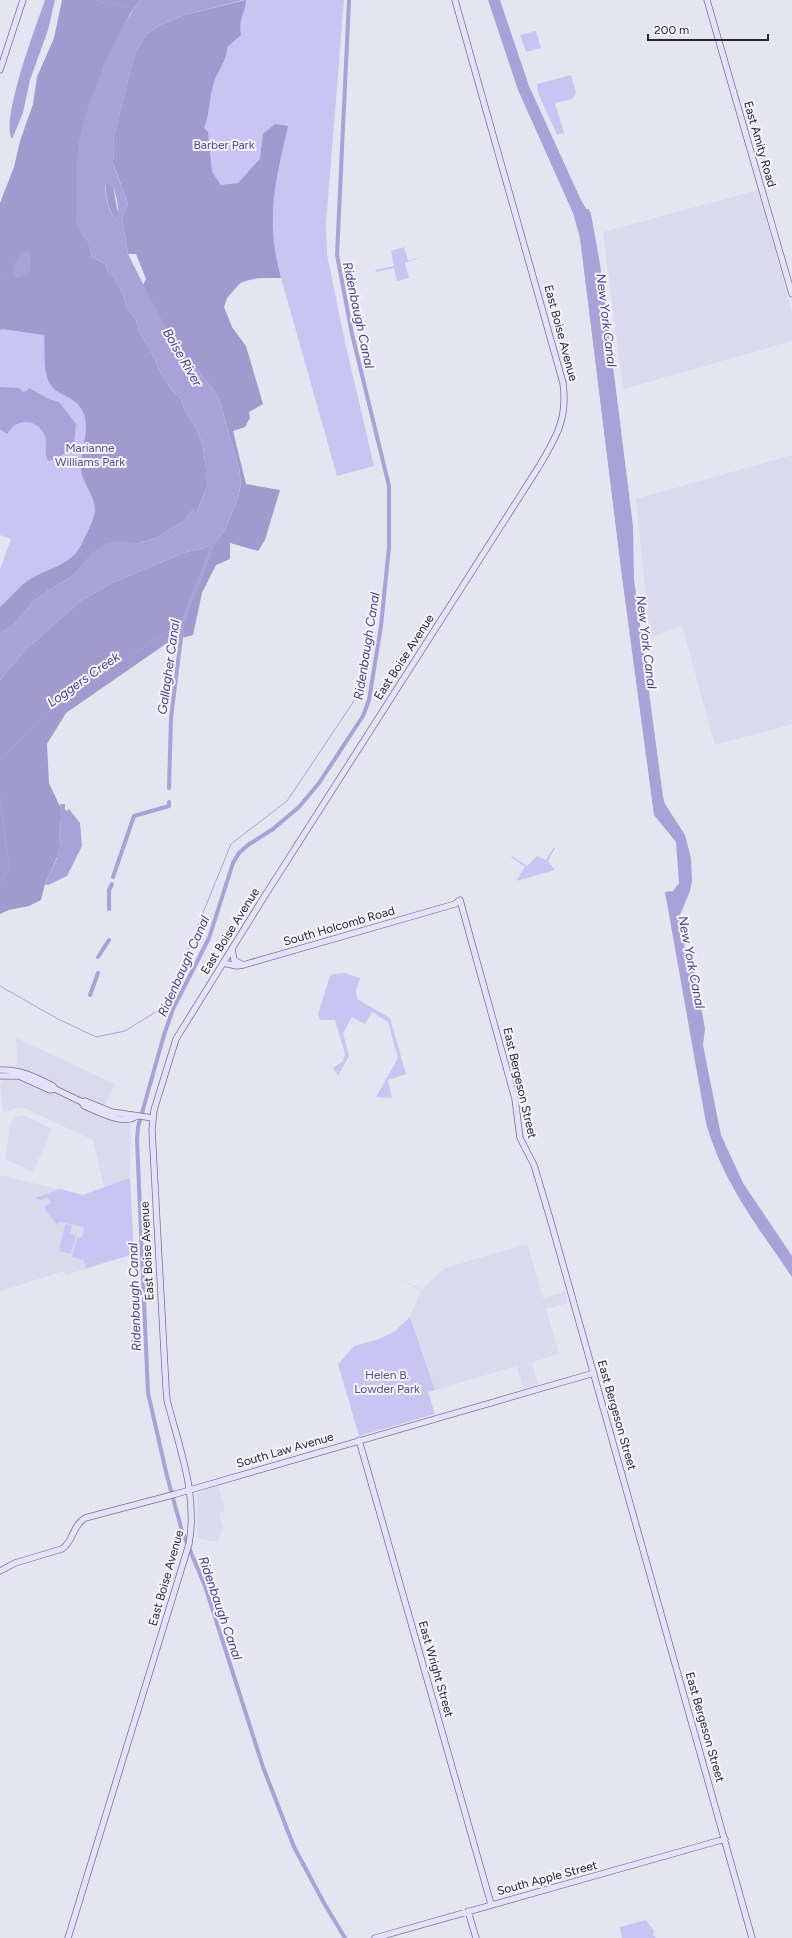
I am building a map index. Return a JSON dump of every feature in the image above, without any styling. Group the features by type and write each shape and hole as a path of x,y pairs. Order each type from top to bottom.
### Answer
{"street":[{"path":"0,70 23,0"},
{"name":"East Boise Avenue","path":"68,1938 189,1544 193,1514 191,1489 167,1400 166,1388 153,1118 169,1058 176,1040 232,948 538,468 556,438 563,422 565,406 564,383 455,0"},
{"name":"East Amity Road","path":"707,0 792,294"},
{"name":"South Holcomb Road","path":"223,963 237,966 243,965 455,904 460,900"},
{"name":"East Bergeson Street","path":"460,900 515,1099 520,1138 534,1165 594,1373 752,1938"},
{"path":"232,948 234,960 243,965"},
{"path":"0,1070 24,1072 82,1102 85,1101 112,1112 135,1117 153,1118"},
{"path":"0,1076 18,1076 50,1090 55,1089"},
{"name":"South Law Avenue","path":"0,1571 15,1563 62,1550 68,1545 75,1528 80,1521 85,1518 169,1496 594,1373"},
{"name":"East Wright Street","path":"359,1440 492,1904"},
{"name":"South Apple Street","path":"375,1938 725,1839"},
{"path":"468,1911 476,1938"}],"shaded area":[{"path":"758,190 792,312 792,341 623,389 603,232"},
{"path":"792,455 792,724 715,745 682,626 650,637 636,499"},
{"path":"16,1038 115,1084 105,1105 104,1119 131,1124 130,1178 134,1254 66,1275 64,1271 0,1291 0,1175 82,1195 104,1187 93,1140 22,1107 3,1112 0,1084 3,1079 13,1079 17,1064"},
{"path":"23,1115 52,1129 33,1172 5,1159 10,1125 14,1117"},
{"path":"527,1244 543,1298 565,1292 568,1303 546,1309 559,1354 532,1362 538,1385 523,1389 517,1366 435,1390 410,1317 421,1290 403,1281 422,1289 445,1268"},
{"path":"218,1486 225,1511 219,1513 223,1528 217,1542 197,1538 197,1494"}],"green space":[{"path":"62,0 140,0 130,14 104,66 92,99 79,144 77,183 80,231 89,243 92,257 105,264 108,272 114,277 124,297 126,306 136,320 140,333 150,349 158,368 170,388 181,399 183,407 197,429 203,447 207,486 196,513 193,509 185,520 156,538 139,543 130,543 81,567 71,577 46,592 33,602 13,625 0,634 0,607 29,580 60,565 76,553 90,526 95,511 94,503 83,479 81,469 86,433 83,412 79,405 60,393 49,382 45,367 44,335 2,329 0,330 0,203 14,167 20,141 33,104 37,77 54,38"},
{"name":"Barber Park","path":"243,0 344,0 326,224 327,254 343,333 374,466 337,476 281,278 262,278 246,281 233,290 224,307 114,136 135,52 184,15"},
{"path":"246,0 240,24 241,35 227,47 226,56 212,88 204,128 208,132 212,172 221,185 238,183 260,159 263,134 275,124 288,126 276,184 273,219 276,257 281,278 257,278 241,282 227,298 224,307 232,327 246,346 263,404 249,412 250,418 245,427 233,431 246,484 280,490 265,540 258,551 230,543 230,559 216,565 202,593 193,635 170,641 66,713 47,744 49,783 62,811 59,839 61,848 45,884 41,900 29,906 9,910 0,914 0,680 25,650 82,600 114,582 186,552 205,548 214,543 225,530 238,498 241,483 239,468 219,399 212,388 169,336 143,285 146,279 136,254 128,254 122,218 128,204 113,163 114,136 135,52 147,34 160,25 184,15"},
{"path":"536,31 541,48 526,52 520,35"},
{"path":"571,75 576,93 572,99 555,103 564,133 557,135 538,93 537,84"},
{"path":"106,181 113,186 118,214 115,220 110,211 106,192"},
{"path":"404,247 408,261 425,256 405,263 409,278 397,281 394,268 376,272 375,270 394,266 391,251"},
{"name":"Marianne Williams Park","path":"0,262 196,436 0,633 0,569 11,539 0,535"},
{"path":"554,847 555,848 548,861 555,870 516,881 525,867 511,857 512,856 527,866 537,856 546,860"},
{"path":"345,973 360,978 356,991 357,999 390,1018 406,1074 388,1080 392,1098 376,1097 398,1058 388,1022 372,1012 365,1024 352,1017 343,1033 349,1056 338,1076 333,1068 343,1061 345,1054 335,1020 320,1020 318,1014 330,976 333,974"},
{"path":"130,1178 134,1254 86,1268 84,1260 72,1257 77,1237 82,1238 84,1227 60,1222 56,1224 45,1209 45,1206 51,1203 47,1197 41,1200 35,1198 60,1189 83,1195"},
{"path":"65,1224 72,1225 70,1234 76,1236 71,1254 59,1251"},
{"name":"Helen B. Lowder Park","path":"410,1317 435,1390 428,1392 435,1414 359,1436 338,1364 354,1346 379,1339 395,1331"},
{"path":"646,1920 654,1931 653,1935 656,1938 622,1938 620,1927"}],"water":[{"path":"45,0 55,0 48,30 30,80 23,113 12,139 10,129 11,113 15,93"},
{"name":"Boise River","path":"140,0 243,0 184,15 160,25 147,34 135,52 114,136 113,164 128,204 122,218 128,254 169,336 212,388 219,399 239,468 241,483 238,498 225,530 214,543 205,548 186,552 114,582 82,600 25,650 0,680 0,634 13,625 33,602 46,592 71,577 91,554 102,545 116,541 139,543 156,538 185,520 193,509 196,513 207,486 203,447 197,429 183,407 181,399 170,388 158,368 150,349 140,333 136,320 126,306 124,297 114,277 108,272 105,264 92,257 89,243 80,231 76,220 77,162 83,126 88,108 103,69 130,14","holes":["106,181 113,186 118,207 115,220 107,201"]},
{"name":"New York Canal","path":"488,0 500,0 529,86 580,198 586,209 589,209 591,214 600,264 633,526 634,579 663,797 665,804 685,835 691,858 692,881 690,891 680,915 686,956 695,971 705,1029 703,1045 721,1135 743,1183 792,1256 792,1277 754,1222 732,1185 713,1145 706,1123 665,892 673,891 679,883 676,842 654,815 622,577 580,238 573,213 518,90"},
{"path":"29,249 31,269 28,274 18,278 15,277 12,265 17,262 18,257"},
{"path":"0,387 19,388 23,392 27,391 29,388 49,399 59,402 76,424 74,445 59,458 48,461 45,435 35,424 25,422 20,423 15,425 7,434 0,429"},
{"path":"60,804 65,804 65,810 67,811 69,809 80,823 82,846 67,876 48,885 45,884 57,858 57,850 61,848 59,839 61,823"}],"waterway":[{"path":"96,0 105,3 125,5 134,9"},
{"name":"Ridenbaugh Canal","path":"345,1938 324,1903 294,1847 263,1767 205,1586 182,1531 167,1476 148,1393 137,1140 138,1127 164,1035 173,1009 209,938 233,863 239,853 248,845 273,829 299,807 319,783 363,716 369,700 381,626 389,547 389,486 352,334 337,255 349,0"},
{"path":"0,278 5,275"},
{"name":"Gallagher Canal","path":"211,549 214,538"},
{"name":"Gallagher Canal","path":"169,788 171,718 183,621 210,553"},
{"name":"Loggers Creek","path":"0,759 52,710 183,621"},
{"path":"0,986 58,1019 96,1037 125,1031 165,1006 231,844 287,801 354,701"},
{"name":"Loggers Creek","path":"0,798 9,867 0,883"},
{"name":"Gallagher Canal","path":"113,877 134,816 169,806 169,802"},
{"name":"Gallagher Canal","path":"109,909 109,890 112,884"},
{"name":"Gallagher Canal","path":"98,957 109,940"},
{"name":"Gallagher Canal","path":"90,995 98,973"}]}
